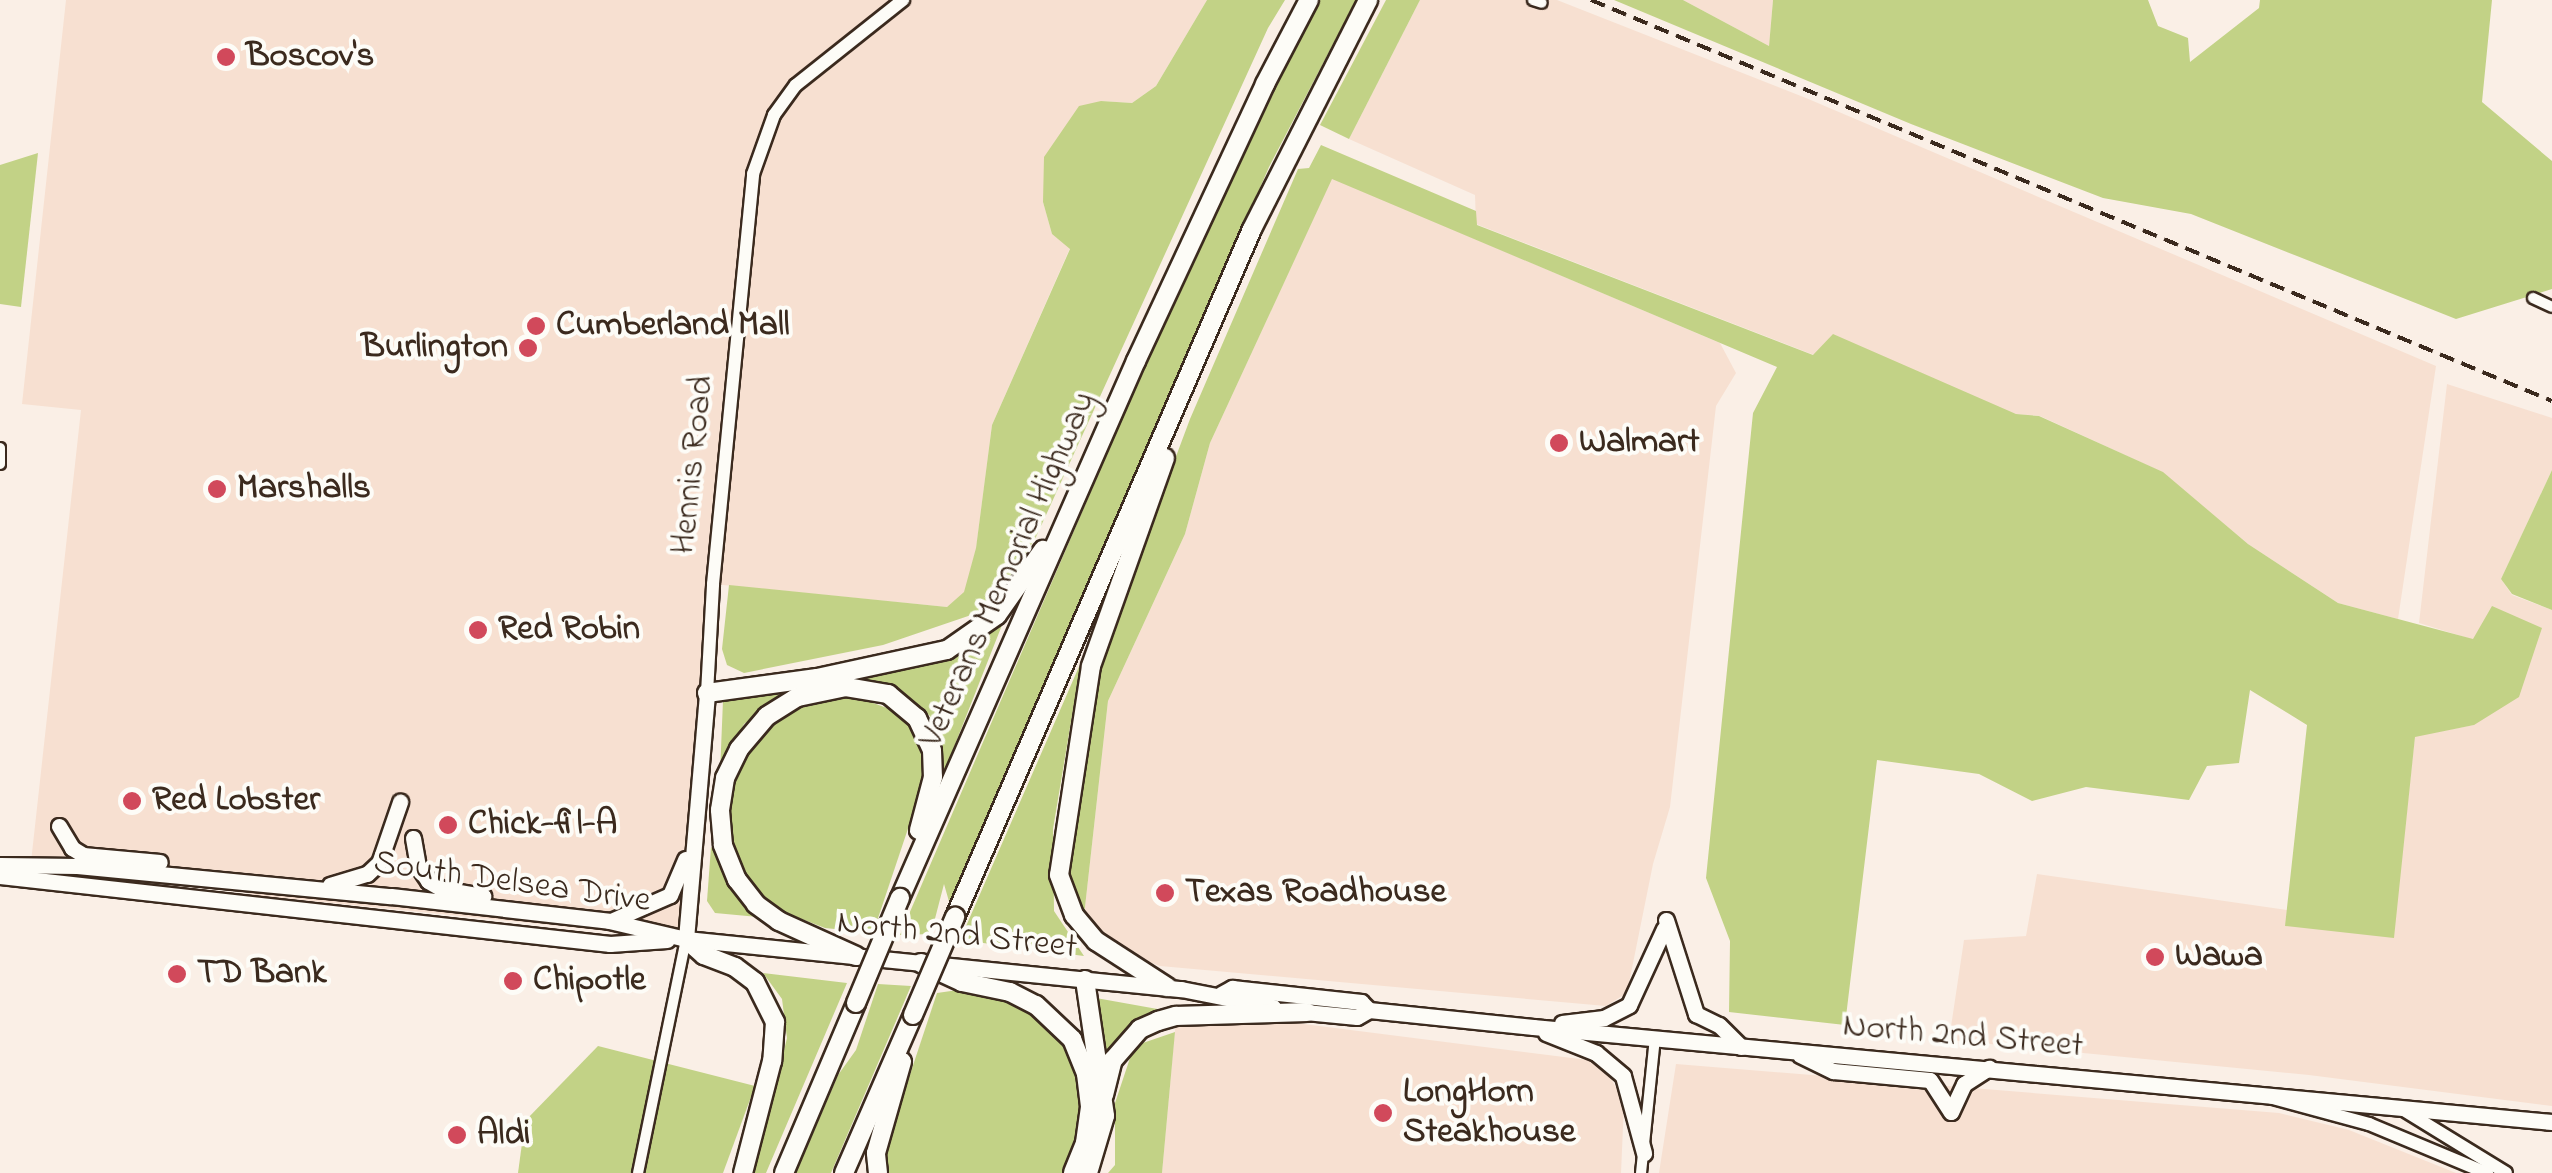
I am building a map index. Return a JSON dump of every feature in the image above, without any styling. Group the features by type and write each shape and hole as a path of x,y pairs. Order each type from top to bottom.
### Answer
{"highway":[{"name":"Veterans Memorial Highway","path":"784,1173 1136,361 1213,192 1309,0"},
{"path":"844,1173 1234,270 1298,132 1368,0"},
{"path":"1167,988 1135,963 1110,952 1084,928 1064,891 1060,854 1098,640 1234,270"},
{"path":"708,693 911,659 947,650 985,626 1016,592 1041,554 1136,361"},
{"path":"856,956 766,912 745,893 729,863 721,828 725,778 746,739 767,716 798,697 846,687 888,694 918,718 932,750 933,777 900,898"},
{"path":"686,939 704,955 735,967 754,982 775,1022 772,1061 743,1173"},
{"path":"921,963 962,982 1010,992 1036,1004 1072,1039 1086,1074 1090,1107 1086,1143 1073,1173"},
{"path":"1085,980 1104,1095"},
{"path":"1088,1173 1101,1142 1104,1095 1114,1060 1126,1043 1158,1020 1176,1016 1307,1012"},
{"path":"878,1173 876,1153 913,1015"}],"main road":[{"name":"Hennis Road","path":"686,939 708,693"},
{"path":"317,888 354,880 379,863 400,802"},
{"path":"609,921 670,895 683,868 696,812"},
{"path":"31,862 47,855 59,826 72,848 84,855 186,864 200,876"},
{"path":"413,838 418,866 428,882 442,890 527,902 542,913"},
{"name":"South Delsea Drive","path":"0,865 31,862 317,888 609,921 686,939"},
{"name":"South Delsea Drive","path":"0,876 610,944 686,939"},
{"path":"1533,1028 1604,1018 1629,1005 1665,924 1696,1014 1720,1025 1741,1046"},
{"name":"North 2nd Street","path":"686,939 1220,994 1230,1001 1307,1012 1358,1017 1369,1010 2552,1122"},
{"name":"North 2nd Street","path":"1220,994 1232,988 1320,996 1361,1002 1369,1010"},
{"path":"1533,1028 1596,1054 1623,1076 1644,1152"},
{"path":"1796,1052 1832,1071 1930,1080 1951,1112 1964,1084 1990,1068"}],"street":[{"name":"Hennis Road","path":"708,693 712,584 752,174 774,115 796,85 903,0"},
{"path":"2533,298 2552,307"},
{"path":"0,448 0,464"},
{"path":"638,1173 686,939"},
{"path":"1641,1173 1656,1038"},
{"path":"2262,1094 2284,1104 2386,1130 2487,1173"},
{"path":"2400,1108 2506,1173"}],"shaded area":[{"name":"Cumberland Mall","path":"66,0 1207,0 1156,86 1132,103 1101,101 1043,202 1052,234 1070,248 992,425 976,549 965,592 947,607 713,584 686,939 254,895 200,876 31,862 81,410 22,404"},
{"path":"1420,0 1557,0 1806,98 2436,366 2398,619 2338,603 2248,544 2162,472 2040,416 2016,414 1814,355 1476,224 1475,195 1349,139"},
{"path":"1683,0 1773,0 1769,46"},
{"path":"1332,178 1720,343 1736,373 1716,406 1670,807 1653,864 1627,993 1606,1006 1160,966 1110,948 1084,916 1108,701 1185,534 1210,443"},
{"path":"2447,384 2552,418 2552,470 2501,579 2512,595 2552,610 2552,1106 2309,1075 1949,1040 1964,940 2026,936 2037,874 2287,910 2286,925 2393,937 2415,736 2474,725 2474,640 2419,623"},
{"path":"1177,1008 1588,1060 1605,1067 1624,1103 1621,1173 1162,1173"},
{"path":"1676,1064 2279,1113 2349,1130 2456,1173 1659,1173"}],"green space":[{"path":"1207,0 1285,0 1268,28 1036,537 997,601 980,612 883,645 744,673 727,665 722,649 729,585 947,607 964,592 976,548 992,425 1070,249 1052,234 1043,202 1044,157 1079,106 1101,101 1132,103 1156,86"},
{"path":"1318,0 1356,0 1269,167 950,905 944,884 931,934 900,935 1163,324"},
{"path":"1386,0 1420,0 1349,139 1320,125"},
{"path":"1614,0 1683,0 1769,46 1773,0 2148,0 2158,26 2188,38 2190,62 2259,8 2260,0 2492,0 2482,102 2552,161 2552,289 2456,319 2191,214 2103,198 1911,124"},
{"path":"1321,145 1476,211 1477,225 1813,355 1833,334 2016,414 2039,416 2163,472 2248,544 2338,603 2473,639 2492,606 2542,628 2519,697 2474,725 2415,737 2394,938 2285,926 2307,725 2250,690 2239,763 2207,766 2189,800 2086,787 2032,801 1979,774 1877,760 1845,1025 1729,1012 1730,941 1706,878 1753,413 1777,367 1332,179 1210,443 1185,534 1108,701 1084,916 1069,876 1075,803 1101,657 1190,419 1298,169 1309,168"},
{"path":"38,153 21,307 0,304 0,165"},
{"path":"2552,470 2552,610 2512,594 2501,579"},
{"path":"1004,620 943,775 930,716 901,690 853,676 964,653"},
{"path":"1081,662 1053,829 1054,911 1084,956 960,940"},
{"path":"795,689 744,724 720,774 723,700"},
{"path":"824,698 862,699 898,712 920,734 926,775 873,933 825,928 768,906 746,880 728,839 729,790 759,729 789,707"},
{"path":"711,847 758,917 715,913 707,901"},
{"path":"763,973 847,983 766,1173 754,1173 787,1038 782,999"},
{"path":"878,984 911,986 831,1173 796,1173 838,1075 856,1050"},
{"path":"958,990 1027,1004 1061,1039 1083,1082 1082,1126 1064,1173 886,1173 885,1150 937,993"},
{"path":"1096,998 1163,1010 1125,1031 1107,1053"},
{"path":"1175,1032 1162,1173 1108,1173 1115,1165 1115,1103 1134,1046"},
{"path":"598,1046 755,1086 723,1173 518,1173 525,1121"}],"railway":[{"path":"1591,0 2552,401"}],"place":[{"name":"Boscov's","path":"226,57"},
{"name":"Cumberland Mall","path":"536,326"},
{"name":"Burlington","path":"528,348"},
{"name":"Walmart","path":"1559,443"},
{"name":"Marshalls","path":"217,489"},
{"name":"Red Robin","path":"478,630"},
{"name":"Red Lobster","path":"132,801"},
{"name":"Chick-fil-A","path":"448,825"},
{"name":"Texas Roadhouse","path":"1165,893"},
{"name":"Wawa","path":"2155,957"},
{"name":"TD Bank","path":"177,974"},
{"name":"Chipotle","path":"513,981"},
{"name":"LongHorn Steakhouse","path":"1383,1113"},
{"name":"Aldi","path":"457,1135"}]}
